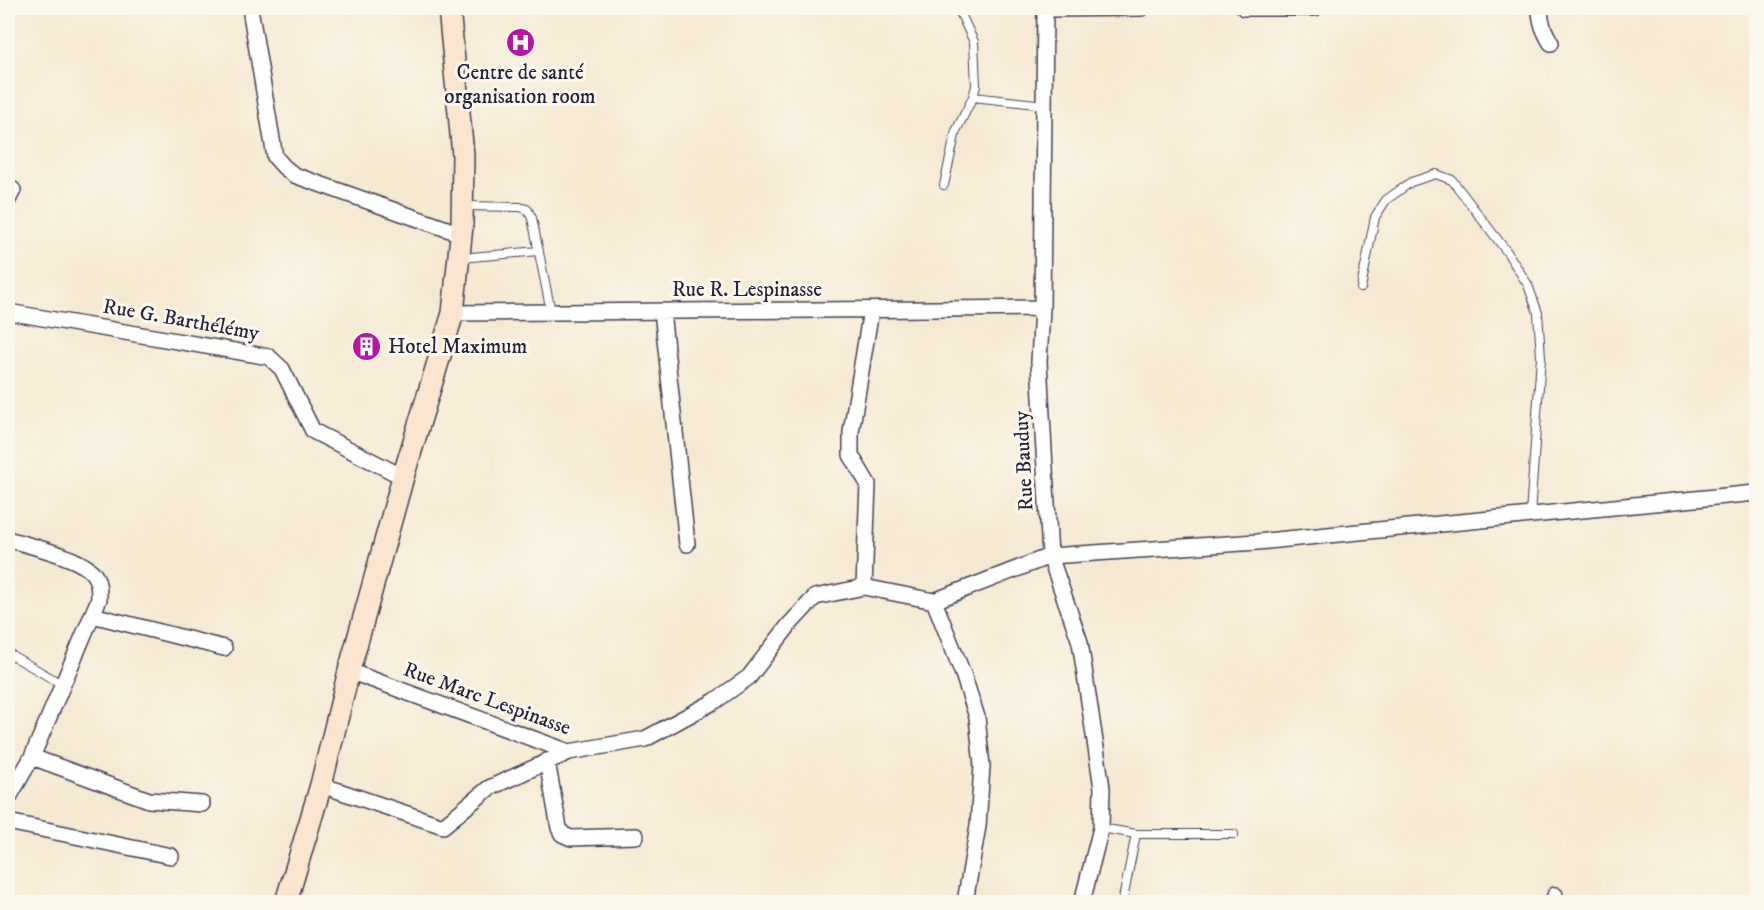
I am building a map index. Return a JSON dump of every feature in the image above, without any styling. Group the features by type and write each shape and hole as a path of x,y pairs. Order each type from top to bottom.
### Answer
{"main road":[{"path":"286,903 321,785 349,671 403,477 453,313 463,206 463,155 449,8"}],"street":[{"path":"250,8 275,157 284,167 294,175 461,234"},
{"path":"1045,8 1142,8"},
{"name":"Rue Bauduy","path":"1045,8 1042,308 1039,362 1050,556 1080,642 1102,788 1101,828 1082,903"},
{"path":"1244,8 1315,8"},
{"path":"1540,8 1543,29 1551,43"},
{"path":"8,187 14,190 8,200"},
{"name":"Rue R. Lespinasse","path":"453,313 1042,308"},
{"path":"864,587 868,484 851,455 851,432 871,310"},
{"path":"663,311 687,544"},
{"name":"Rue G. Barthélémy","path":"8,312 268,357 282,369 313,431 403,477"},
{"path":"964,903 978,826 982,766 977,717 963,674 934,601 1050,556 1257,542 1756,493"},
{"path":"8,539 84,566 93,574 99,586 99,599 63,685 32,757 8,799"},
{"name":"Rue Marc Lespinasse","path":"349,671 568,752 645,739 715,701 749,676 789,624 815,597 864,587 934,601"},
{"path":"92,615 224,648"},
{"path":"321,785 443,826 489,788 568,752"},
{"path":"32,757 149,800 202,804"},
{"path":"547,762 558,828 562,834 571,838 636,836"},
{"path":"8,822 171,856"}],"lane":[{"path":"944,185 956,130 973,97 976,86 974,42 958,8"},
{"path":"973,97 1045,105"},
{"path":"1361,288 1375,217 1386,200 1411,182 1436,174 1452,180 1507,252 1528,285 1538,313 1541,357 1530,515"},
{"path":"463,206 527,209 532,218 551,312"},
{"path":"459,258 539,251"},
{"path":"8,653 63,685"},
{"path":"1101,828 1136,834 1234,834"},
{"path":"1123,899 1136,834"}],"place":[{"name":"Centre de santé organisation room","path":"520,42"},
{"name":"Hotel Maximum","path":"367,347"}]}
